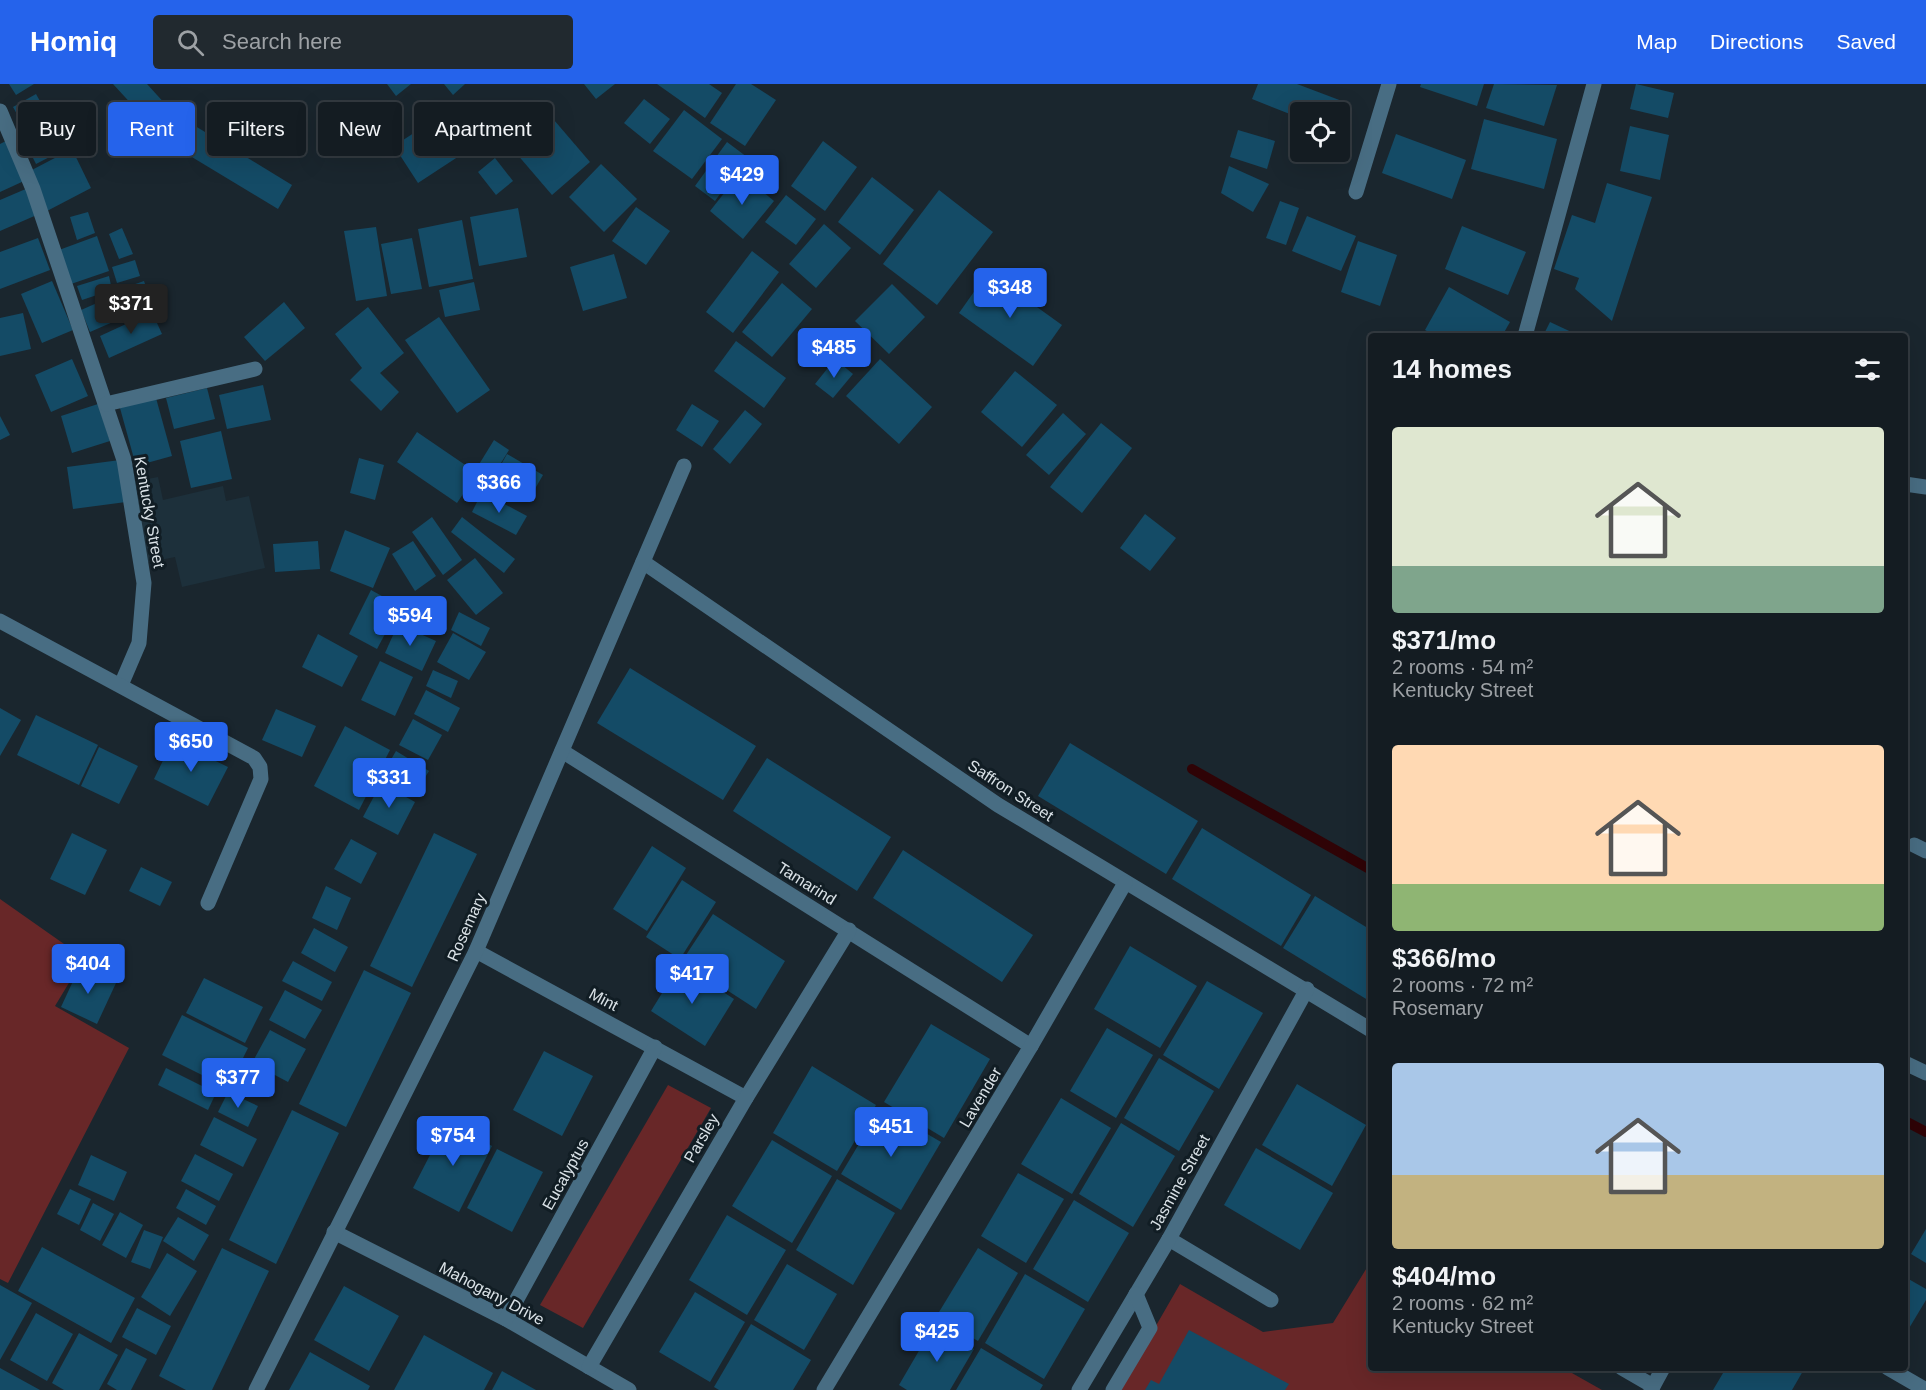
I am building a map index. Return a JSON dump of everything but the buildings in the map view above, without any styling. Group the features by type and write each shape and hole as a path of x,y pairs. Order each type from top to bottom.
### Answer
{"street":[{"path":"1356,192 1389,84"},
{"path":"1526,333 1594,84"},
{"name":"Kentucky Street","path":"0,111 33,189 124,460 144,582 139,643 121,685"},
{"path":"106,404 255,369"},
{"name":"Rosemary","path":"256,1390 476,951 684,466"},
{"path":"1908,484 1926,487"},
{"name":"Saffron Street","path":"643,562 998,805 1125,883 1307,989 1368,1028"},
{"path":"0,621 249,753 260,767 261,778 257,789 208,903"},
{"name":"Tamarind","path":"562,751 1031,1046"},
{"name":"Lavender","path":"825,1390 1031,1046 1125,883"},
{"name":"Parsley","path":"589,1367 746,1098 849,930"},
{"name":"Mint","path":"476,951 746,1098"},
{"name":"Jasmine Street","path":"1079,1390 1169,1239 1307,989"},
{"name":"Eucalyptus","path":"506,1319 655,1047"},
{"path":"1908,1064 1926,1073"},
{"name":"Mahogany Drive","path":"334,1232 506,1319 629,1390"},
{"path":"1169,1239 1271,1300"},
{"path":"1113,1390 1150,1328 1136,1294"},
{"path":"1626,1371 1652,1388 1661,1371"},
{"path":"1893,1371 1926,1390"}],"shaded area":[{"path":"158,477 163,500 223,486 226,501 249,496 265,568 182,587 175,557 145,563 132,482"},
{"path":"0,899 84,958 55,1006 129,1048 8,1283 0,1279"},
{"path":"668,1085 711,1108 583,1328 540,1305"},
{"path":"1368,1266 1368,1371 1568,1371 1602,1390 1119,1390 1180,1284 1263,1332 1333,1323"}],"waterway":[{"path":"1192,769 1368,868"},
{"path":"1908,1123 1926,1132"}]}
